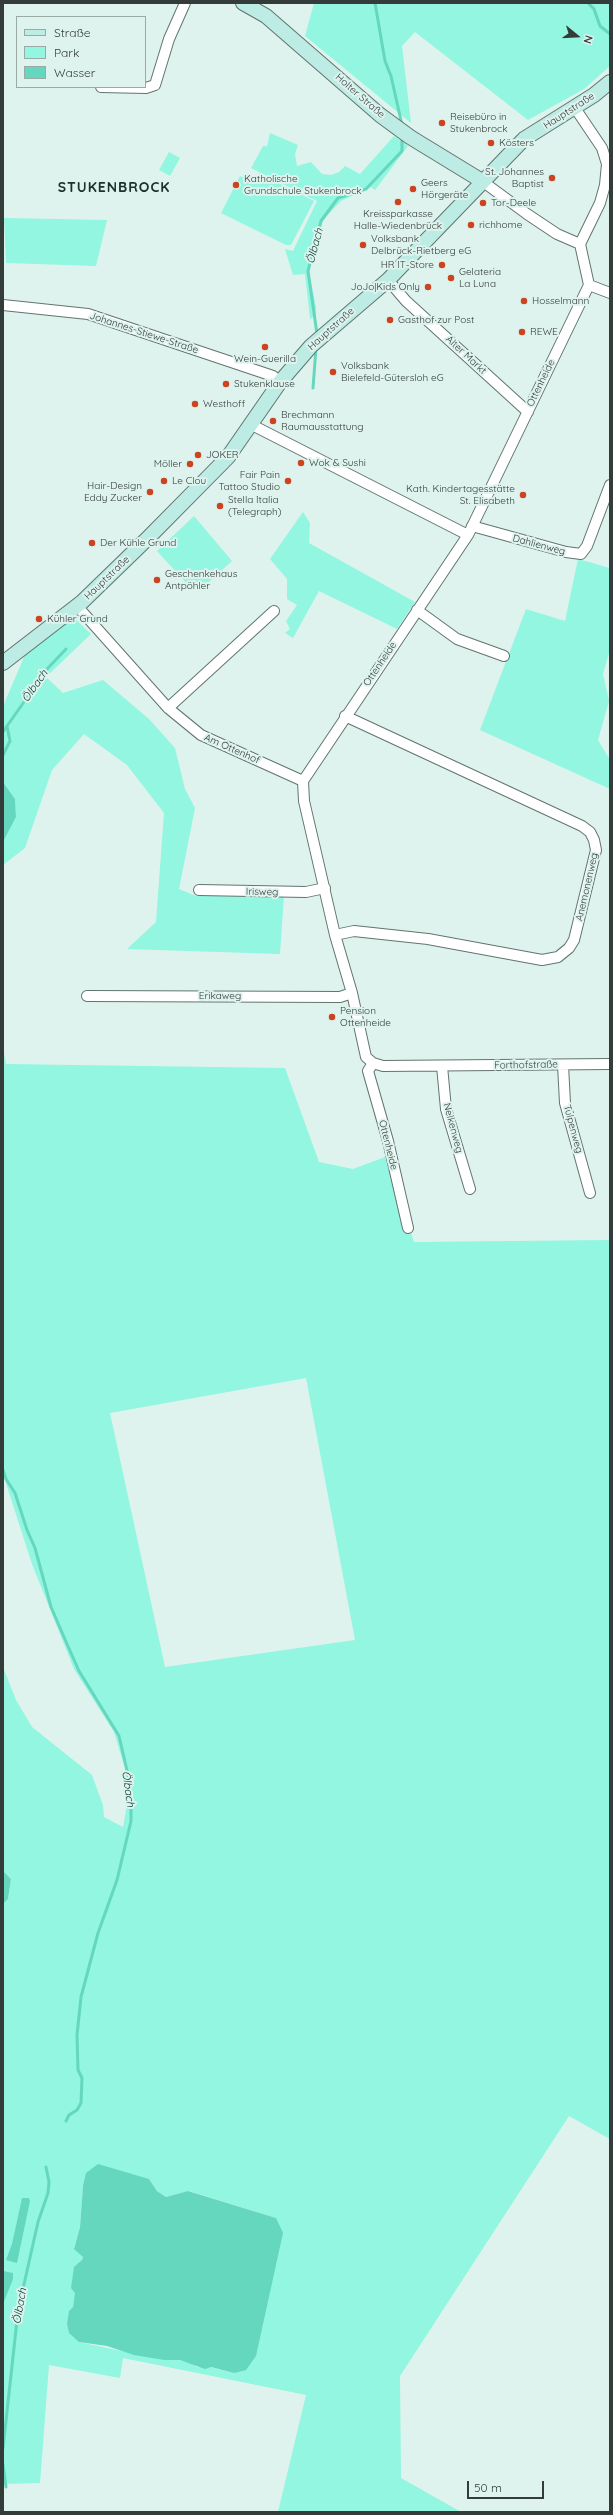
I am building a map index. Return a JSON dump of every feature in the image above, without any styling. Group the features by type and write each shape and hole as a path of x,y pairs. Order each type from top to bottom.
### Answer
{"main road":[{"name":"Holter Straße","path":"243,3 260,11 404,133 482,182"},
{"name":"Hauptstraße","path":"3,663 77,606 228,457 252,425 280,382 316,341 388,280 524,139 575,108 610,82"}],"street":[{"path":"146,88 156,85 169,39 185,3"},
{"path":"575,108 602,148 607,164 606,185 600,203 580,244 589,285 610,293"},
{"path":"482,182 557,234 580,244"},
{"name":"Alter Markt","path":"388,280 406,301 528,412"},
{"name":"Ottenheide","path":"303,781 470,530 589,285"},
{"name":"Johannes-Stiewe-Straße","path":"3,305 88,314 273,376 280,382"},
{"path":"252,425 470,530"},
{"name":"Dahlienweg","path":"470,530 566,552 581,554 587,546 610,485"},
{"name":"Am Ottenhof","path":"77,606 168,708 201,735 303,781"},
{"path":"417,610 457,639 504,656"},
{"path":"168,708 274,611"},
{"name":"Anemonenweg","path":"335,935 354,931 428,939 542,960 558,957 569,948 574,940 596,850 594,840 590,832 582,826 345,716"},
{"path":"303,781 304,801 335,935 352,993 366,1057 373,1063 383,1066 442,1066"},
{"name":"Irisweg","path":"199,890 306,892 325,888"},
{"name":"Erikaweg","path":"87,996 340,997 352,993"},
{"name":"Ottenheide","path":"373,1063 368,1071 388,1141 408,1228"},
{"name":"Forthofstraße","path":"442,1066 610,1064"},
{"name":"Tulpenweg","path":"563,1065 565,1103 590,1193"},
{"name":"Nelkenweg","path":"442,1066 446,1109 470,1189"}],"green space":[{"path":"314,3 610,3 610,66 584,89 528,120 415,32 402,46 411,123 305,36"},
{"path":"270,133 298,145 295,154 297,166 311,162 322,174 331,175 339,172 345,166 360,174 394,136 408,146 375,190 371,187 341,201 323,220 309,272 316,307 316,315 310,319 305,274 293,275 285,249 293,251 317,201 251,168 263,146 267,146"},
{"path":"169,152 180,158 170,176 159,170"},
{"path":"259,173 314,201 291,245 286,245 221,213 240,176 254,183"},
{"path":"4,218 107,220 96,266 6,263"},
{"path":"303,512 310,523 309,543 415,602 397,629 319,591 293,638 285,633 290,629 286,621 297,605 287,599 287,579 270,559"},
{"path":"194,516 232,561 200,590 193,582 188,585 157,551"},
{"path":"578,559 610,568 610,650 603,674 609,701 598,740 610,760 610,789 480,730 526,609 565,621"},
{"path":"70,614 91,634 46,677 63,693 103,680 149,719 175,748 185,789 195,808 179,889 196,896 210,894 284,895 280,954 127,949 156,922 164,813 127,765 84,734 52,770 25,848 3,865 3,842 16,817 15,799 3,782 3,706 25,655"},
{"path":"3,1047 6,1064 285,1068 319,1162 353,1169 385,1157 414,1242 610,1240 610,2139 569,2116 400,2376 401,2478 461,2512 278,2512 306,2395 123,2358 120,2378 49,2365 40,2483 3,2484 3,1904 8,1899 11,1879 3,1871 3,1667 16,1700 32,1727 92,1775 103,1805 104,1817 123,1827 127,1805 125,1768 114,1732 74,1669 32,1564 3,1474","holes":["306,1378 355,1640 165,1667 110,1413","149,2179 157,2191 166,2197 189,2191 276,2218 234,2373 210,2367 197,2367 194,2364 180,2360 164,2360 79,2342 69,2311 73,2307 83,2256 74,2248 80,2227 83,2186"]}],"water":[{"path":"3,782 15,799 16,817 3,842"},
{"path":"3,1871 11,1879 8,1899 3,1904"},
{"path":"98,2164 149,2179 157,2191 166,2197 188,2191 276,2218 283,2233 256,2356 246,2370 234,2373 211,2367 205,2369 180,2360 164,2360 134,2355 107,2346 79,2342 69,2333 67,2324 69,2311 73,2307 75,2293 71,2288 74,2267 82,2260 83,2257 74,2249 80,2227 83,2186 86,2173"},
{"path":"22,2198 29,2198 30,2201 17,2263 6,2260 12,2244"},
{"path":"3,2271 13,2273 13,2279 3,2304"}],"waterway":[{"name":"Ölbach","path":"375,3 385,61 391,76 402,125"},
{"path":"588,3 594,9 600,26 610,34"},
{"name":"Ölbach","path":"317,334 308,271 321,221 338,198 366,189 402,151 402,137"},
{"name":"Ölbach","path":"313,388 316,348"},
{"name":"Ölbach","path":"3,755 10,741 7,726 48,668 66,649"},
{"name":"Ölbach","path":"3,732 7,726"},
{"name":"Ölbach","path":"3,1470 6,1479 15,1493 27,1530 35,1548 51,1607 67,1644 79,1671 119,1736 128,1775 131,1802 131,1821 117,1880 98,1933 81,1997 77,2035 78,2070 82,2078 81,2103 77,2110 69,2115 66,2121"},
{"name":"Ölbach","path":"3,2448 18,2311 38,2222 48,2193 49,2182 46,2167"},
{"name":"Ölbach","path":"3,2464 6,2487"}],"place":[{"name":"Reisebüro in Stukenbrock","path":"442,123"},
{"name":"Kösters","path":"491,143"},
{"name":"St. Johannes Baptist","path":"552,178"},
{"name":"Katholische Grundschule Stukenbrock","path":"236,185"},
{"name":"Geers Hörgeräte","path":"413,189"},
{"name":"Kreissparkasse Halle-Wiedenbrück","path":"398,202"},
{"name":"Tor-Deele","path":"483,203"},
{"name":"richhome","path":"471,225"},
{"name":"Volksbank Delbrück-Rietberg eG","path":"363,245"},
{"name":"HR IT-Store","path":"442,265"},
{"name":"Gelateria La Luna","path":"451,278"},
{"name":"JoJo|Kids Only","path":"428,287"},
{"name":"Hosselmann","path":"524,301"},
{"name":"Gasthof zur Post","path":"390,320"},
{"name":"REWE","path":"522,332"},
{"name":"Wein-Guerilla","path":"265,347"},
{"name":"Volksbank Bielefeld-Gütersloh eG","path":"333,372"},
{"name":"Stukenklause","path":"226,384"},
{"name":"Westhoff","path":"195,404"},
{"name":"Brechmann Raumausstattung","path":"273,421"},
{"name":"JOKER","path":"198,455"},
{"name":"Wok & Sushi","path":"301,463"},
{"name":"Möller","path":"190,464"},
{"name":"Le Clou","path":"164,481"},
{"name":"Fair Pain Tattoo Studio","path":"288,481"},
{"name":"Hair-Design Eddy Zucker","path":"150,492"},
{"name":"Kath. Kindertagesstätte St. Elisabeth","path":"523,495"},
{"name":"Stella Italia (Telegraph)","path":"220,506"},
{"name":"Der Kühle Grund","path":"92,543"},
{"name":"Geschenkehaus Antpöhler","path":"157,580"},
{"name":"Kühler Grund","path":"39,619"},
{"name":"Pension Ottenheide","path":"332,1017"}],"district":[{"name":"STUKENBROCK","path":"114,188"}]}
